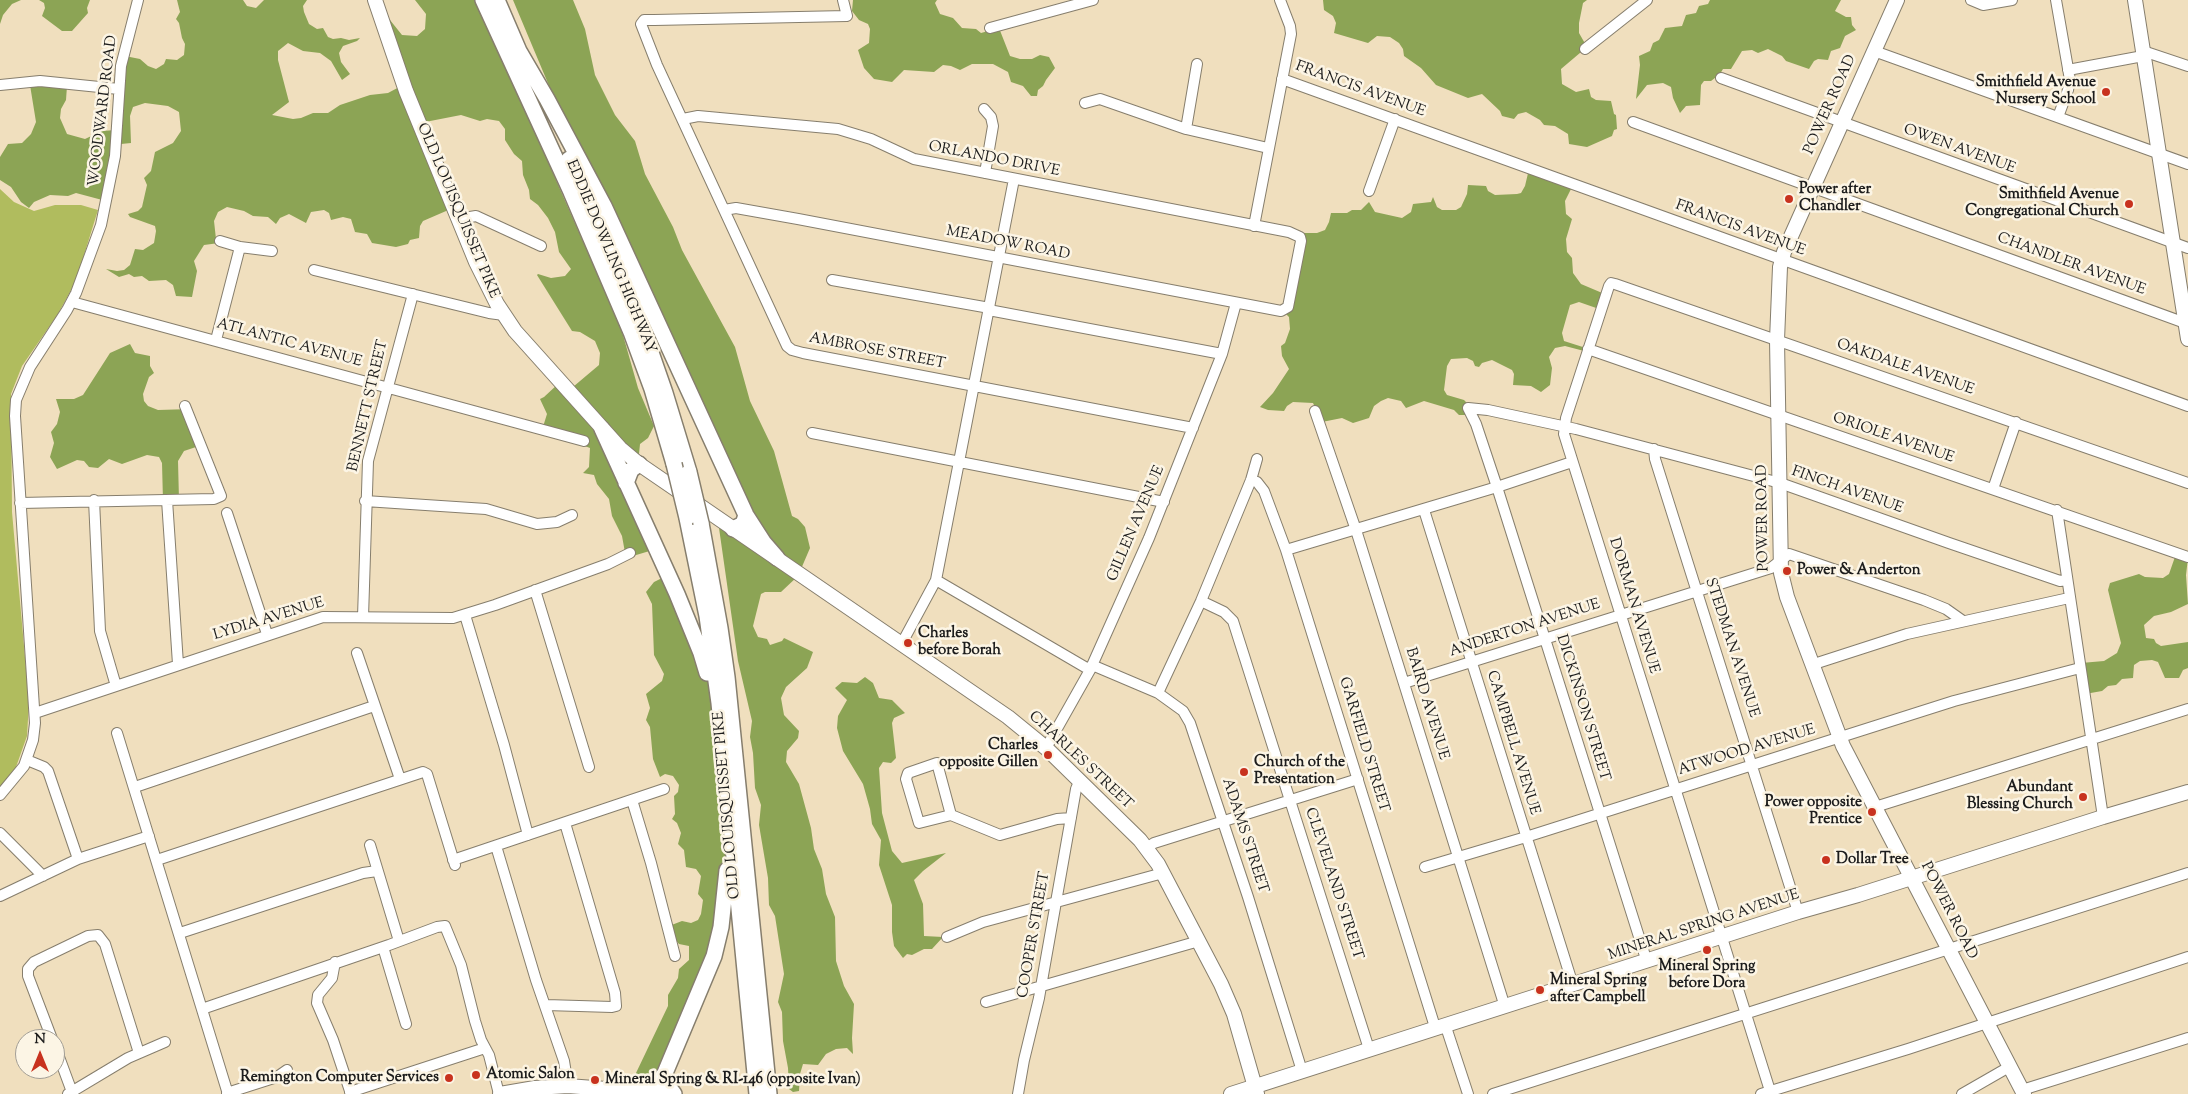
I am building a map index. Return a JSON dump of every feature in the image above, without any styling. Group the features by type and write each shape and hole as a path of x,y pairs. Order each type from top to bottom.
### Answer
{"highway":[{"name":"EDDIE DOWLING HIGHWAY","path":"483,0 614,292 652,390 674,464 694,521"},
{"name":"EDDIE DOWLING HIGHWAY","path":"497,0 620,272 657,368 689,472 694,521"},
{"path":"519,50 548,99 604,206 746,515 764,544 777,558"},
{"path":"602,429 702,653 711,690 726,778"},
{"path":"626,483 631,470 639,464"},
{"path":"734,529 743,524 746,515"},
{"name":"OLD LOUISQUISSET PIKE","path":"694,521 719,702 728,803 761,1076 769,1094"},
{"name":"OLD LOUISQUISSET PIKE","path":"694,521 720,628 727,677 761,1076 756,1094"},
{"path":"652,1092 665,1073 710,968 721,927 728,871 728,803"},
{"path":"665,1073 668,1086 673,1094"}],"main road":[{"name":"OLD LOUISQUISSET PIKE","path":"376,0 406,91 458,219 476,262 504,315 515,331 620,448 639,464 689,498"},
{"name":"POWER ROAD","path":"1897,0 1781,260 1778,278 1777,340 1781,573 1787,597 1839,738 2023,1092"},
{"path":"2135,0 2188,339"},
{"name":"CHARLES STREET","path":"689,498 982,698 1046,748 1146,848 1163,873 1230,1003 1256,1090"},
{"name":"MINERAL SPRING AVENUE","path":"1231,1094 1256,1090 1302,1071 1440,1026 1647,962 1798,912 2188,792"},
{"path":"506,1093 568,1086 601,1091 673,1094"}],"street":[{"name":"WOODWARD ROAD","path":"0,795 20,772 27,760 34,740 35,713 15,416 17,395 30,367 72,302 87,266 104,216 115,156 119,89 124,49 138,0"},
{"name":"AMBROSE STREET","path":"843,0 846,16 644,20 641,24 651,51 781,335 792,350 1193,428"},
{"path":"990,28 1093,0"},
{"path":"1254,226 1291,34 1290,26 1280,0"},
{"path":"1584,49 1647,0"},
{"path":"1971,0 1988,5 2012,0"},
{"path":"2056,0 2068,70 2068,90 2058,117"},
{"path":"1874,51 2188,164"},
{"path":"2068,70 2143,54 2188,66"},
{"path":"1186,129 1197,64"},
{"name":"OWEN AVENUE","path":"1721,78 2188,248"},
{"name":"FRANCIS AVENUE","path":"1282,79 2188,406"},
{"path":"0,85 40,81 119,89"},
{"path":"1085,103 1100,99 1186,129 1268,148"},
{"path":"984,109 991,117 993,126 985,173"},
{"name":"ORLANDO DRIVE","path":"683,119 698,116 838,130 871,139 914,159 1290,232 1300,237 1301,241 1288,307 1285,310"},
{"path":"1369,191 1395,119"},
{"name":"CHANDLER AVENUE","path":"1633,122 2187,323"},
{"path":"902,643 936,580 1014,179"},
{"name":"MEADOW ROAD","path":"724,210 736,208 798,219 1236,303 1281,311 1285,310"},
{"path":"458,219 476,216 541,246"},
{"path":"220,241 240,247 272,251"},
{"path":"216,340 240,247"},
{"path":"314,270 489,313 504,315"},
{"path":"832,280 1222,354"},
{"name":"OAKDALE AVENUE","path":"1611,284 2016,422 2188,483"},
{"name":"DORMAN AVENUE","path":"1611,284 1588,349 1564,426 1564,434 1619,615 1722,937 1767,1093"},
{"name":"BENNETT STREET","path":"363,617 368,461 413,294"},
{"name":"ATLANTIC AVENUE","path":"72,302 584,441"},
{"name":"GILLEN AVENUE","path":"1046,748 1091,667 1164,502 1222,354 1236,303"},
{"name":"ORIOLE AVENUE","path":"1588,349 2188,556"},
{"path":"20,503 168,500 214,498 220,496 185,406"},
{"name":"FINCH AVENUE","path":"1468,408 1488,410 1564,426 1780,483 2060,581 2066,580"},
{"name":"DICKINSON STREET","path":"1468,408 1476,424 1497,488 1647,962"},
{"name":"BAIRD AVENUE","path":"1315,411 1356,530 1504,1007"},
{"path":"1993,489 2016,422"},
{"path":"812,433 1164,502"},
{"name":"STEDMAN AVENUE","path":"1654,449 1655,459 1798,912"},
{"path":"1158,693 1201,601 1250,480 1257,458"},
{"path":"1286,550 1497,488 1572,462"},
{"name":"GARFIELD STREET","path":"1250,480 1257,482 1264,491 1286,550 1358,779 1440,1026 1468,1094"},
{"path":"94,500 100,631 116,686"},
{"path":"168,500 178,664"},
{"path":"366,500 486,509 537,524 557,522 572,515"},
{"name":"CAMPBELL AVENUE","path":"1424,510 1573,985"},
{"path":"2057,510 2103,817"},
{"path":"227,513 267,634"},
{"name":"LYDIA AVENUE","path":"35,713 322,617 443,618 465,615 608,564 630,553"},
{"name":"ANDERTON AVENUE","path":"1404,683 1771,568 1789,554 1924,600 1946,609 1962,621"},
{"name":"ADAMS STREET","path":"936,580 1091,667 1158,693 1183,711 1190,723 1223,821 1302,1071"},
{"path":"535,590 588,767"},
{"path":"1812,665 1907,634 2069,598"},
{"name":"CLEVELAND STREET","path":"1201,601 1224,612 1233,621 1369,1049"},
{"path":"465,615 504,745 528,835"},
{"path":"357,653 400,779"},
{"name":"ATWOOD AVENUE","path":"1425,867 1526,837 1954,701 2080,668"},
{"path":"134,787 374,706"},
{"path":"1875,807 2188,709"},
{"path":"117,733 228,1094 270,1079 287,1070"},
{"path":"27,760 44,767 48,771 78,859"},
{"path":"951,815 937,763 908,773 906,779 919,823 951,815 1000,835 1071,818"},
{"path":"157,860 425,772 454,862 664,789"},
{"path":"1146,848 1154,842 1358,779"},
{"name":"COOPER STREET","path":"1018,1094 1022,1067 1041,986 1079,782"},
{"path":"632,800 651,863 675,956"},
{"path":"546,1005 616,1006 615,993 565,823"},
{"path":"0,833 43,876"},
{"path":"0,896 78,859 149,836"},
{"path":"370,845 399,941"},
{"path":"496,846 564,1062 568,1086"},
{"path":"180,933 337,882 377,871"},
{"path":"947,937 983,922 1163,873"},
{"path":"1494,1094 2188,874"},
{"path":"202,1009 437,927 445,926 459,958 472,1010 485,1048 506,1093"},
{"path":"48,1029 28,976 28,969 34,962 79,940 88,936 98,935 105,944 139,1052"},
{"path":"986,1002 1199,941"},
{"path":"383,947 406,1024"},
{"path":"1767,1093 2188,957"},
{"path":"336,962 332,978 318,995 317,1002 333,1040 351,1093 485,1048"},
{"path":"2023,1092 2188,1038"},
{"path":"65,1077 70,1093 139,1052 165,1042"},
{"path":"1962,1094 2009,1068"}],"green space":[{"path":"0,0 21,0 12,4 3,15 0,24"},
{"path":"39,0 90,0 87,8 88,13 72,31 62,31 42,16 45,8 44,3"},
{"path":"177,0 243,0 247,6 256,8 264,0 307,0 303,6 309,24 317,29 323,28 328,37 333,39 349,40 360,38 343,46 339,53 341,62 350,74 342,80 331,61 320,53 303,51 288,43 278,51 278,60 289,102 272,115 293,119 313,113 328,113 340,105 370,95 388,93 403,85 382,20 390,20 402,35 417,36 425,29 426,14 415,0 477,0 621,328 638,388 654,426 648,438 640,444 638,464 626,466 653,550 626,558 622,536 612,516 609,499 597,484 594,475 583,473 589,467 590,448 542,430 547,414 540,399 558,384 567,392 599,365 600,353 595,341 580,332 572,331 537,275 551,278 565,276 571,269 559,252 555,232 548,218 538,205 530,199 529,190 523,175 522,161 514,154 505,140 505,129 499,121 487,119 480,121 461,115 420,123 453,208 423,221 420,226 419,238 410,240 408,244 396,247 372,243 367,234 355,232 351,219 343,217 331,220 329,213 324,210 311,212 306,223 289,214 280,218 276,224 268,217 253,216 244,211 227,207 218,212 214,221 216,239 219,243 204,245 194,261 197,271 192,297 176,296 173,285 166,280 149,281 142,276 134,277 129,274 119,277 106,269 124,270 130,265 135,249 143,250 154,243 155,226 130,217 128,214 138,211 142,207 147,185 144,178 151,171 155,152 173,143 181,131 179,112 168,106 145,103 133,107 130,116 131,143 121,144 106,201 76,193 68,196 50,195 34,202 29,208 21,202 11,187 0,180 0,157 8,144 22,143 31,134 36,122 30,85 67,86 66,100 61,109 60,118 67,134 85,139 102,131 116,130 125,56 140,59 148,66 156,69 164,64 166,59 177,60 184,55 185,44 176,19 180,12"},
{"path":"513,0 573,0 585,29 595,75 615,115 635,141 645,174 673,227 682,250 735,347 750,401 774,451 792,516 798,519 805,527 810,548 798,576 781,592 765,592 761,594 753,626 758,637 767,639 770,645 782,641 784,638 813,652 807,668 786,687 781,698 784,715 799,731 798,738 787,751 786,762 799,784 811,828 814,849 822,869 826,894 835,917 836,961 844,986 854,1004 853,1054 847,1048 836,1049 826,1054 818,1065 803,1064 800,1074 799,1091 793,1092 789,1089 788,1068 783,1041 782,1012 778,1002 784,974 775,916 769,905 768,878 759,825 761,805 755,788 750,737 752,721 738,661 718,521 747,530 555,100"},
{"path":"853,0 937,0 935,3 940,14 953,18 962,28 976,29 981,33 999,28 1010,56 1020,59 1032,59 1040,55 1049,57 1055,68 1043,86 1038,90 1037,96 1031,96 1023,86 1011,82 1008,72 993,64 972,64 960,70 943,65 934,72 904,70 892,82 874,79 864,68 858,50 869,43 870,29 868,24 859,20 852,11"},
{"path":"1323,0 1587,0 1583,3 1579,33 1587,47 1561,69 1562,84 1576,92 1589,89 1591,97 1596,100 1611,101 1614,114 1616,115 1617,129 1614,130 1612,136 1587,147 1569,144 1568,134 1555,126 1544,125 1540,120 1526,112 1518,114 1514,119 1502,116 1500,111 1482,94 1468,98 1436,85 1421,68 1404,56 1403,49 1399,43 1390,37 1377,36 1368,43 1334,33 1336,23 1333,16 1324,10"},
{"path":"1710,0 1841,0 1835,11 1846,17 1851,17 1852,25 1856,30 1845,36 1840,48 1831,51 1828,60 1818,59 1814,61 1809,69 1786,61 1782,56 1768,49 1758,53 1752,50 1742,51 1731,69 1723,69 1711,81 1704,81 1701,85 1700,105 1686,106 1680,113 1673,98 1671,87 1663,83 1647,85 1636,99 1640,65 1639,56 1650,51 1653,43 1659,40 1665,28 1682,26 1686,15 1696,13 1699,6 1708,4"},
{"path":"1529,169 1573,185 1565,201 1566,214 1572,219 1566,239 1567,252 1572,258 1573,273 1581,284 1607,295 1602,310 1579,302 1570,305 1562,333 1564,341 1589,349 1588,352 1565,346 1555,348 1549,357 1552,368 1550,385 1541,392 1531,386 1513,385 1514,374 1512,370 1492,360 1482,363 1479,367 1475,366 1473,361 1467,358 1451,359 1447,366 1444,390 1447,395 1464,400 1475,411 1474,415 1459,415 1454,410 1424,401 1406,408 1401,401 1388,398 1374,406 1369,418 1353,423 1342,418 1322,422 1313,403 1293,402 1284,411 1268,410 1260,407 1273,393 1289,369 1282,356 1281,346 1285,343 1290,329 1289,317 1284,312 1302,233 1317,233 1325,230 1331,213 1347,213 1352,210 1361,210 1369,202 1375,212 1402,218 1411,212 1413,204 1431,202 1433,197 1437,207 1442,210 1456,210 1461,207 1467,194 1468,185 1486,186 1488,191 1495,195 1521,193 1525,186"},
{"path":"0,189 14,202 34,211 55,205 81,205 98,210 76,281 58,314 22,366 11,394 12,512 29,702 27,736 16,767 0,787"},
{"path":"130,344 135,353 150,356 150,366 154,373 149,377 143,394 144,401 148,406 158,410 192,409 204,440 205,444 184,451 178,461 179,500 163,501 162,463 159,457 147,455 122,464 109,459 98,468 89,467 84,461 77,460 57,469 50,457 54,443 51,432 57,424 60,412 56,399 74,399 83,395 110,353"},
{"path":"2176,554 2188,558 2186,575 2188,604 2171,612 2154,616 2144,625 2146,638 2154,639 2161,646 2188,642 2188,668 2183,670 2179,678 2165,678 2158,662 2152,660 2140,661 2134,665 2133,678 2122,679 2116,685 2108,686 2102,691 2085,694 2081,663 2104,661 2117,653 2121,643 2108,590 2110,583 2139,574 2145,577 2163,578 2169,574"},
{"path":"668,575 706,665 719,740 730,836 726,902 670,1069 643,1089 636,1073 668,1006 668,995 678,978 679,969 689,960 689,946 679,944 671,935 669,926 682,921 691,923 698,920 703,900 698,894 701,876 696,869 686,867 684,850 678,844 681,833 677,823 672,819 675,814 674,796 678,792 679,785 673,776 665,774 660,777 653,759 650,727 646,720 650,708 646,694 662,681 664,674 654,655 652,604 646,592 654,582"},
{"path":"865,677 873,683 879,698 892,700 905,713 894,718 892,723 896,758 891,763 883,762 879,768 882,813 892,851 902,863 946,853 914,880 923,904 924,936 943,937 932,949 924,949 912,955 907,954 903,958 894,946 892,905 879,865 881,840 872,824 863,784 843,751 837,728 838,716 847,700 835,688 842,682 857,683"}],"place":[{"name":"Smithfield Avenue Nursery School","path":"2106,92"},
{"name":"Power after Chandler","path":"1789,199"},
{"name":"Smithfield Avenue Congregational Church","path":"2129,204"},
{"name":"Power & Anderton","path":"1787,571"},
{"name":"Charles before Borah","path":"908,643"},
{"name":"Charles opposite Gillen","path":"1048,755"},
{"name":"Church of the Presentation","path":"1244,772"},
{"name":"Abundant Blessing Church","path":"2083,797"},
{"name":"Power opposite Prentice","path":"1872,812"},
{"name":"Dollar Tree","path":"1826,860"},
{"name":"Mineral Spring before Dora","path":"1707,950"},
{"name":"Mineral Spring after Campbell","path":"1540,990"},
{"name":"Atomic Salon","path":"476,1075"},
{"name":"Remington Computer Services","path":"449,1078"},
{"name":"Mineral Spring & RI-146 (opposite Ivan)","path":"595,1080"}]}
